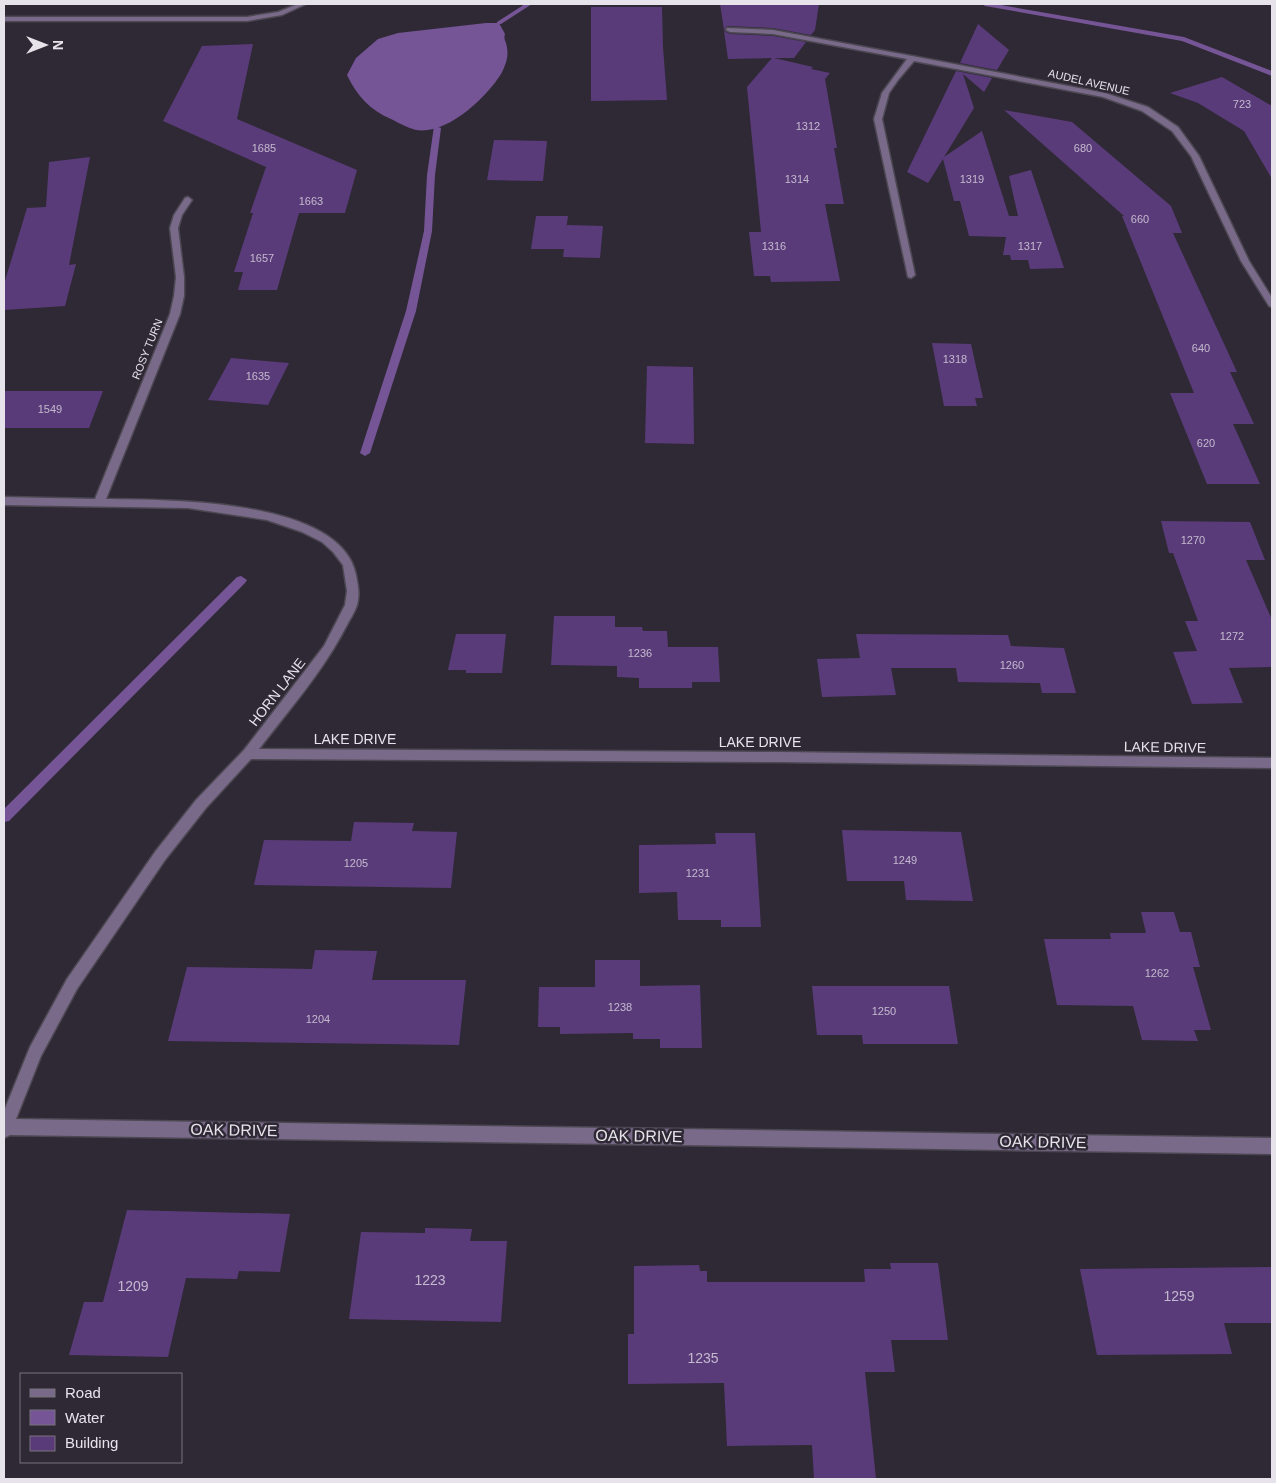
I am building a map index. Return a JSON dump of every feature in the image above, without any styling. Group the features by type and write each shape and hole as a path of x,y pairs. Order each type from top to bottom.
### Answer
{"street":[{"path":"4,19 256,19 280,14 303,4"},
{"name":"AUDEL AVENUE","path":"730,30 773,32 1105,95 1127,102 1159,117 1175,129 1195,156 1245,261 1264,295 1272,304"},
{"path":"911,275 878,119 879,109 889,86 912,58"},
{"name":"ROSY TURN","path":"99,502 175,314 179,296 180,277 174,228 178,215 188,200"},
{"name":"HORN LANE","path":"4,501 188,504 268,516 306,529 326,539 338,549 348,564 354,591 351,605 342,627 324,656 248,754 201,804 160,856 72,984 35,1052 4,1128"},
{"name":"LAKE DRIVE","path":"248,754 770,756 1272,763"},
{"name":"OAK DRIVE","path":"4,1128 1272,1146"}],"water":[{"path":"499,23 505,34 507,54 504,68 494,84 476,104 453,121 440,127 416,130 383,115 370,107 355,89 347,75 356,58 378,39 398,33"}],"building":[{"path":"720,4 819,4 815,30 811,35 773,28 727,26 724,30"},
{"path":"591,7 662,7 667,100 591,101"},
{"path":"978,24 1009,50 997,70 960,63"},
{"path":"724,31 730,34 773,36 806,42 794,58 774,58 830,73 825,79 844,204 825,204 840,281 771,282 770,276 754,276 749,232 761,232 747,87 772,58 728,59"},
{"path":"253,44 237,119 357,170 345,213 299,213 277,290 238,290 243,272 234,272 253,213 250,213 266,167 163,121 202,46"},
{"path":"956,71 992,78 984,92 963,74 974,108 944,157 982,131 1009,216 1018,216 1009,176 1031,170 1064,268 1030,269 1028,260 1011,260 1010,255 1003,255 1006,237 969,236 960,201 954,201 943,159 928,183 907,172"},
{"path":"1222,77 1272,106 1272,179 1244,131 1198,103 1170,93"},
{"path":"1004,110 1072,122 1171,206 1182,233 1173,233 1237,372 1230,372 1254,424 1233,424 1260,484 1207,484 1170,393 1194,393 1122,216 1124,216"},
{"path":"494,140 547,141 543,181 487,180"},
{"path":"90,157 69,265 76,264 65,306 4,310 4,284 27,208 46,207 49,162"},
{"path":"536,216 568,216 566,230 567,225 603,226 600,258 563,257 564,249 531,249"},
{"path":"932,343 971,344 983,398 975,398 977,406 944,406"},
{"path":"231,358 289,363 268,405 208,400"},
{"path":"647,366 693,367 694,444 645,443"},
{"path":"4,391 103,391 89,428 4,428"},
{"path":"1161,521 1250,522 1265,560 1246,560 1272,620 1272,667 1229,668 1243,703 1192,704 1173,652 1197,651 1185,621 1198,621 1173,553 1169,553"},
{"path":"554,616 615,616 615,627 642,627 643,631 667,631 668,647 718,647 720,682 692,682 692,688 639,688 639,678 617,677 617,666 551,665"},
{"path":"456,634 506,634 502,673 466,673 466,670 448,670"},
{"path":"856,634 1008,635 1011,646 1064,648 1076,693 1042,693 1040,683 958,682 956,668 891,668 896,695 822,697 817,659 860,658"},
{"path":"354,822 414,823 412,831 457,832 451,888 254,885 264,840 351,841"},
{"path":"842,830 961,832 973,901 906,900 904,881 847,881"},
{"path":"715,833 755,833 761,927 721,927 721,920 678,920 677,892 639,893 639,845 716,844"},
{"path":"1141,912 1174,912 1180,932 1191,932 1200,967 1193,967 1211,1030 1194,1030 1198,1041 1142,1040 1133,1006 1057,1005 1044,939 1111,939 1110,933 1146,933"},
{"path":"315,950 377,951 372,980 466,980 459,1045 168,1041 187,967 312,969"},
{"path":"595,960 640,960 640,986 700,985 702,1048 660,1048 660,1039 633,1039 633,1033 560,1034 560,1027 538,1027 539,987 595,987"},
{"path":"812,986 949,986 958,1044 863,1044 862,1035 817,1035"},
{"path":"127,1210 290,1214 280,1272 239,1271 237,1279 186,1278 168,1357 69,1355 84,1302 103,1302"},
{"path":"425,1228 472,1229 470,1241 507,1241 501,1322 349,1319 361,1232 425,1233"},
{"path":"890,1263 938,1263 948,1340 891,1340 895,1372 865,1372 876,1479 814,1479 812,1445 727,1446 724,1383 628,1384 628,1334 634,1334 634,1266 699,1265 700,1271 707,1271 707,1282 865,1282 864,1269 891,1269"},
{"path":"1272,1267 1272,1323 1224,1323 1232,1354 1097,1355 1080,1269"}],"waterway":[{"path":"499,23 529,4"},
{"path":"985,4 1184,39 1272,74"},
{"path":"365,453 411,311 428,231 431,175 437,128"},
{"path":"4,817 241,580"}]}
